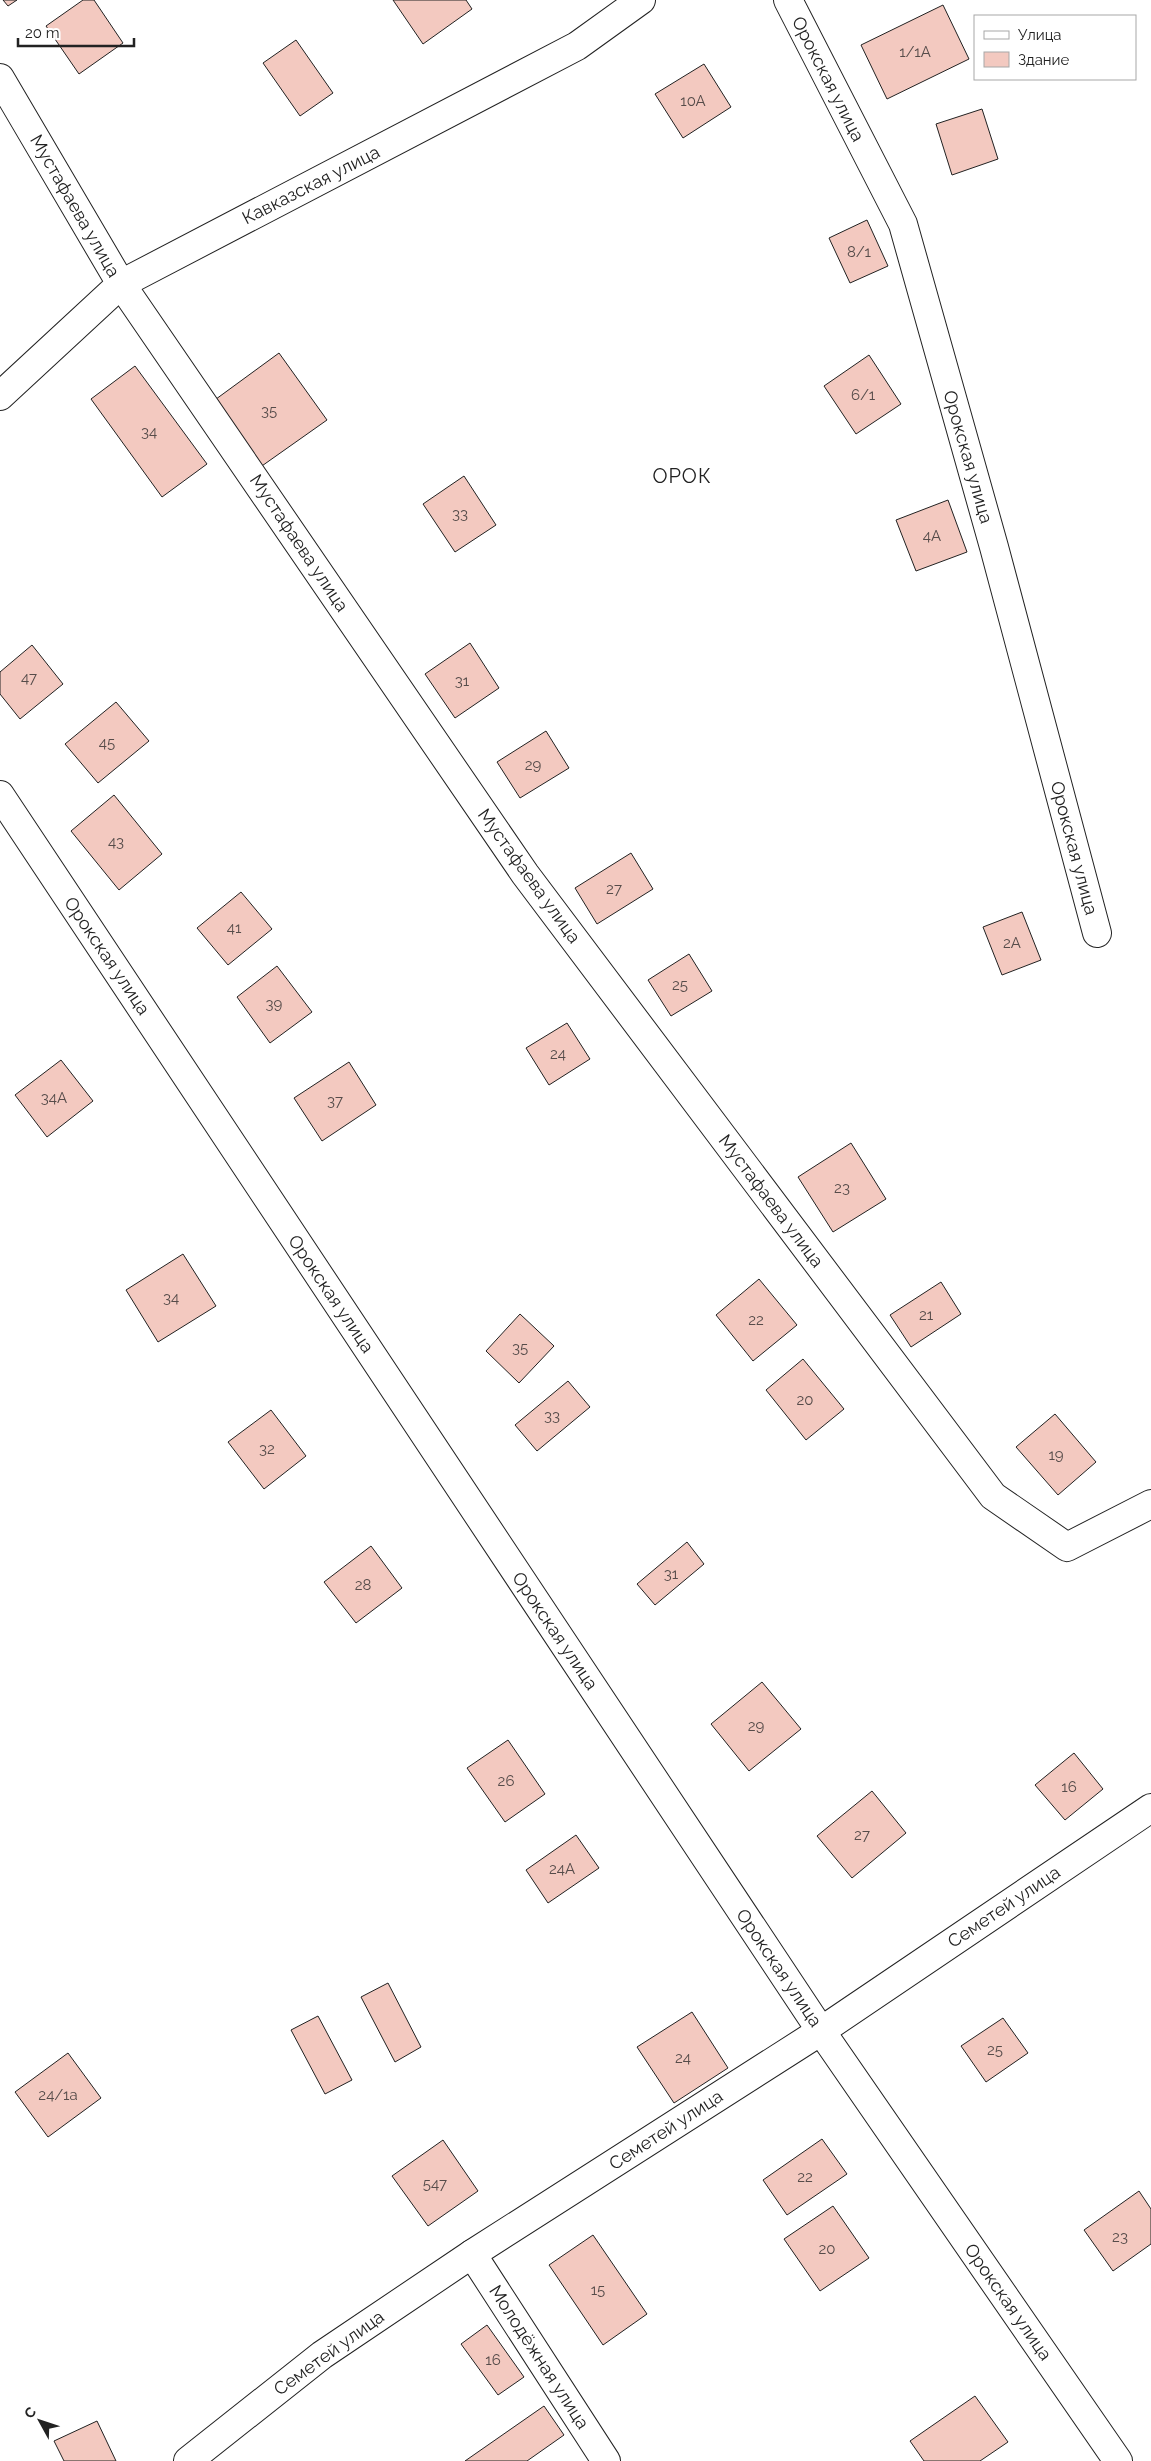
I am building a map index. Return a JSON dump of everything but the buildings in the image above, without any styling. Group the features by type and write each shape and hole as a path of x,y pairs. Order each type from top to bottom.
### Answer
{"street":[{"name":"Кавказская улица","path":"0,396 121,284 578,46 641,0"},
{"name":"Орокская улица","path":"788,0 902,224 994,547 1097,933"},
{"name":"Мустафаева улица","path":"0,78 121,284 525,874 993,1496 1067,1547 1151,1504"},
{"name":"Орокская улица","path":"0,795 821,2031 1118,2461"},
{"name":"Семетей улица","path":"188,2461 322,2355 472,2254 821,2031 1151,1808"},
{"name":"Молодёжная улица","path":"472,2254 606,2461"}],"district":[{"name":"ОРОК","path":"682,476"}]}
